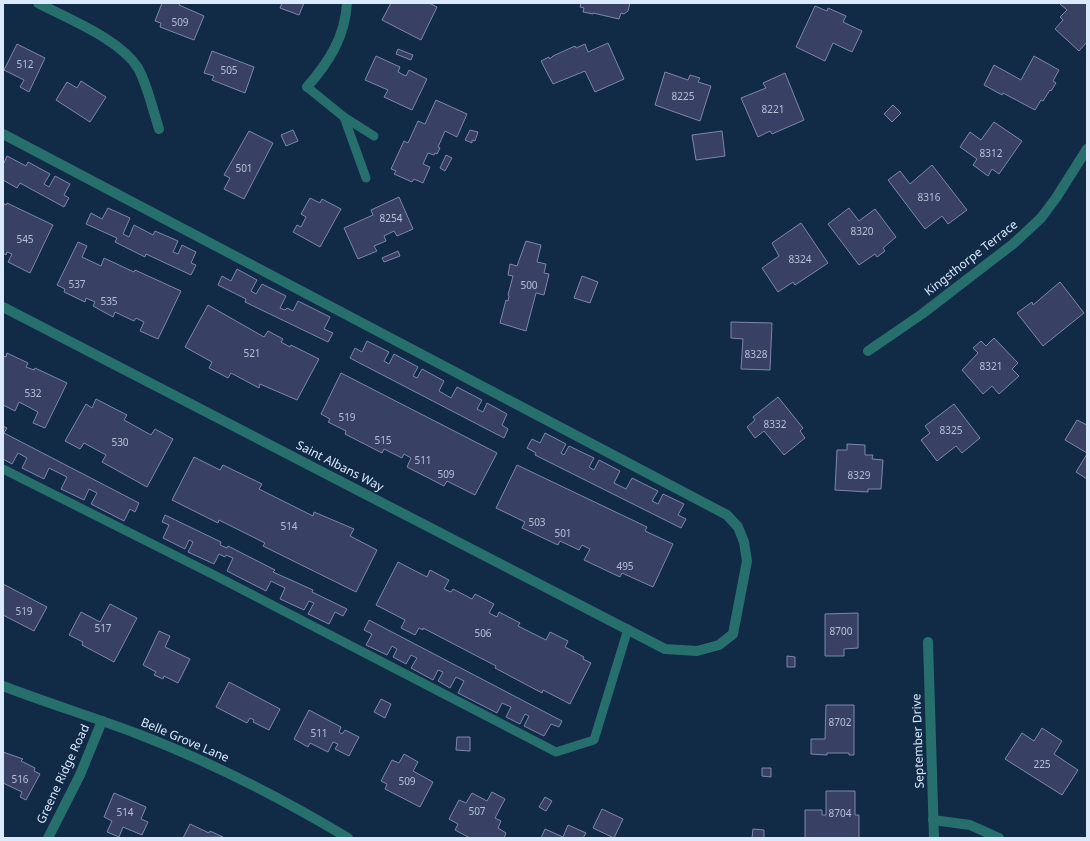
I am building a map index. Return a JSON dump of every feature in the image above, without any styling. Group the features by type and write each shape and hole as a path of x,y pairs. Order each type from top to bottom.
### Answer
{"street":[{"path":"38,3 117,44 133,60 139,69 159,129"},
{"path":"307,87 322,70 339,42 346,17 347,3"},
{"name":"Saint Albans Way","path":"3,134 727,515 738,527 742,537 747,561 733,634 718,645 697,651 665,648 3,307"},
{"name":"Kingsthorpe Terrace","path":"868,351 922,314 1013,244 1041,218 1056,198 1087,149"},
{"name":"September Drive","path":"928,642 934,838"},
{"name":"Belle Grove Lane","path":"3,686 102,721 193,756 239,778 348,838"},
{"name":"Greene Ridge Road","path":"48,838 80,775 102,721"},
{"path":"933,820 970,825 999,838"}],"lane":[{"path":"307,87 344,117 374,136"},
{"path":"344,117 366,178"},
{"path":"3,469 226,581 556,752 594,740 628,629"}],"building":[{"path":"162,3 180,3 179,5 204,16 194,40 160,27 161,23 155,21"},
{"path":"282,3 304,3 299,15 280,8"},
{"path":"391,3 429,3 437,7 421,40 382,20"},
{"path":"581,3 630,3 628,11 624,14 621,13 619,19 583,12 584,8 580,7"},
{"path":"1087,3 1087,42 1079,51 1055,29 1063,20 1060,17 1067,10 1060,4"},
{"path":"815,6 827,11 828,8 846,16 843,22 862,31 852,52 833,43 825,61 796,47"},
{"path":"608,43 624,79 595,92 585,71 553,84 541,61 549,57 550,59 553,56 575,46 576,48 585,44 588,52"},
{"path":"17,44 45,58 29,92 20,87 24,80 4,70"},
{"path":"398,49 413,55 411,60 396,54"},
{"path":"212,51 254,67 245,93 212,80 214,76 204,73"},
{"path":"376,56 400,67 398,72 406,76 409,70 427,79 412,110 384,97 388,90 365,80"},
{"path":"1034,56 1059,70 1053,81 1056,83 1043,101 1041,100 1035,110 984,85 994,65 1021,80"},
{"path":"665,72 688,80 690,75 700,78 698,82 711,86 700,121 655,105"},
{"path":"785,73 804,120 772,134 770,131 758,137 741,98 766,88 763,83"},
{"path":"81,81 106,97 90,122 56,100 67,82 77,88"},
{"path":"436,100 467,114 457,137 445,131 438,147 440,148 437,154 435,153 434,155 428,153 423,164 430,167 423,183 414,179 412,182 394,174 396,171 391,169 404,141 408,143 418,121 425,124"},
{"path":"893,105 901,113 892,122 884,114"},
{"path":"994,122 1022,141 999,174 992,169 988,176 973,165 977,159 960,147 970,132 981,140"},
{"path":"293,130 298,141 286,146 281,135"},
{"path":"470,130 478,132 475,141 472,140 472,143 465,140"},
{"path":"249,131 273,143 244,199 224,189 230,178 224,175"},
{"path":"722,131 725,156 696,160 692,135"},
{"path":"446,155 452,158 445,171 440,168"},
{"path":"7,156 26,166 28,162 50,174 44,184 49,187 55,176 70,184 64,195 69,198 64,207 20,183 17,188 3,180 3,165"},
{"path":"932,165 967,210 948,224 942,216 925,229 888,180 900,171 910,184"},
{"path":"399,197 413,229 397,236 394,231 384,236 386,241 374,246 377,251 358,259 344,228 373,215 371,210"},
{"path":"310,198 320,203 322,199 341,209 320,247 293,232 297,225 301,227 306,217 301,214"},
{"path":"3,203 6,205 7,203 53,225 30,273 8,262 12,254 7,252 6,255 3,253"},
{"path":"108,208 130,218 123,234 129,237 134,225 153,235 155,231 178,241 173,252 178,254 182,245 196,252 191,263 196,265 191,275 146,254 145,257 115,242 117,238 86,224 91,213 102,219"},
{"path":"849,208 859,221 875,209 896,237 883,248 885,251 877,257 875,254 859,265 828,224"},
{"path":"801,223 828,263 795,285 793,282 778,292 762,268 779,256 772,243"},
{"path":"526,241 541,245 537,262 546,264 544,273 549,274 544,295 536,293 526,331 500,323 506,300 508,301 513,276 508,275 510,264 517,266"},
{"path":"78,242 87,246 82,257 101,266 104,258 181,291 158,339 140,331 144,322 136,318 134,321 115,312 113,317 93,306 95,302 86,298 85,302 64,292 65,289 57,285"},
{"path":"398,251 400,256 384,262 382,258"},
{"path":"237,269 257,280 251,291 256,294 262,284 286,296 280,308 285,310 287,308 293,311 298,301 330,317 324,329 333,333 328,342 245,302 246,299 218,285 222,276 231,281"},
{"path":"582,276 598,282 590,303 574,298"},
{"path":"1060,282 1084,313 1043,346 1017,313 1032,302 1033,305"},
{"path":"208,305 264,337 268,331 283,339 281,342 290,347 291,345 319,359 297,400 260,384 259,388 231,373 228,378 209,368 212,362 185,347"},
{"path":"731,322 772,323 770,370 741,369 743,339 731,338"},
{"path":"994,338 1018,363 1012,369 1019,376 999,394 992,386 983,394 962,370 978,353 973,348 981,341 986,346"},
{"path":"367,341 389,352 384,361 389,364 394,354 418,367 413,376 417,378 422,369 444,381 439,391 451,398 457,387 482,400 477,409 483,412 487,403 507,414 502,425 508,429 504,438 350,358 355,348 362,352"},
{"path":"7,353 28,363 26,367 34,370 35,368 67,383 45,428 33,423 38,412 19,402 15,411 3,405 3,356 6,357"},
{"path":"341,373 497,453 475,495 447,481 444,486 407,467 411,458 404,454 402,458 384,449 382,453 345,434 346,431 328,422 330,419 321,414"},
{"path":"778,397 803,428 800,431 805,438 784,455 764,431 755,438 747,427 755,420 753,417"},
{"path":"96,399 127,415 124,420 151,435 155,429 173,439 147,487 102,462 106,455 84,443 80,449 65,441 86,404 92,408"},
{"path":"954,404 980,438 962,453 956,446 937,461 921,440 930,433 925,426"},
{"path":"1077,420 1087,425 1087,453 1065,440"},
{"path":"3,426 7,428 4,433 139,503 135,512 130,509 124,521 91,504 97,493 89,489 84,500 61,489 67,477 49,468 44,479 22,468 27,458 18,453 12,464 3,459"},
{"path":"545,433 566,444 561,453 564,455 569,446 594,458 589,467 594,470 599,460 620,471 614,483 626,489 632,478 658,491 652,501 658,504 663,494 684,504 678,515 686,519 681,528 535,455 536,453 527,448 532,439 540,443"},
{"path":"847,444 865,445 865,455 873,455 872,459 883,460 881,489 868,489 868,492 835,490 837,450 847,450"},
{"path":"1087,454 1087,479 1076,472"},
{"path":"194,457 220,470 223,465 262,484 259,489 313,516 314,512 354,529 350,536 377,550 356,592 263,546 265,543 219,520 218,523 172,500"},
{"path":"517,465 647,527 645,531 673,544 653,587 622,573 620,577 584,560 590,549 582,545 579,550 560,541 558,545 522,528 525,522 496,508"},
{"path":"165,515 221,542 220,545 227,548 228,546 275,570 273,572 313,590 312,592 347,609 343,616 335,612 329,624 308,614 314,603 309,601 304,610 280,599 285,588 271,581 266,591 227,571 233,558 226,555 225,557 219,554 214,564 188,552 193,542 189,540 185,549 163,538 169,525 162,522"},
{"path":"398,562 427,577 430,570 449,580 444,589 451,592 453,589 472,599 475,594 494,604 489,613 497,617 499,612 520,623 518,626 546,640 550,632 568,641 565,647 584,657 583,659 591,663 570,704 543,690 542,693 495,668 496,666 423,628 423,630 419,628 415,635 401,628 405,620 376,605"},
{"path":"3,584 47,607 34,631 3,615"},
{"path":"110,604 137,618 114,662 82,645 83,642 69,635 81,612 100,622"},
{"path":"858,613 858,648 844,649 844,656 825,656 825,614"},
{"path":"369,620 562,721 559,727 551,724 544,736 524,726 529,716 525,714 520,724 506,717 511,707 502,703 497,713 458,693 464,681 456,677 450,688 438,681 443,672 438,670 433,680 411,668 417,658 411,655 406,664 393,657 397,649 392,646 387,655 366,645 372,634 364,630"},
{"path":"159,631 170,636 165,647 190,659 178,683 164,676 163,679 154,675 156,672 143,665"},
{"path":"787,656 795,657 795,667 787,667"},
{"path":"229,682 280,709 269,730 253,722 254,720 250,718 247,723 216,707"},
{"path":"381,699 391,704 385,718 374,712"},
{"path":"826,705 854,705 854,755 849,755 849,753 827,753 827,755 811,754 811,739 825,739"},
{"path":"309,710 341,727 339,732 342,734 345,730 359,737 349,756 335,749 338,744 333,742 328,752 310,743 308,747 294,739"},
{"path":"1042,728 1062,741 1054,754 1078,770 1062,795 1005,759 1022,733 1034,741"},
{"path":"457,737 470,737 470,751 456,750"},
{"path":"3,752 23,759 21,761 35,768 34,771 40,774 26,800 20,797 22,792 3,783"},
{"path":"404,754 418,762 413,771 433,782 420,807 385,789 387,784 381,781 392,760 399,763"},
{"path":"762,768 771,768 771,777 762,776"},
{"path":"826,791 855,791 855,815 859,815 859,838 805,838 805,810 822,810 822,815 826,815"},
{"path":"492,792 505,799 495,818 501,821 498,828 506,833 504,838 470,838 455,830 458,824 449,819 459,800 466,803 472,793 487,801"},
{"path":"114,793 146,807 141,819 148,822 142,835 123,827 119,837 107,832 112,821 104,817"},
{"path":"545,797 552,801 546,811 539,807"},
{"path":"602,809 623,819 614,838 593,828"},
{"path":"190,824 209,833 210,831 223,837 183,838"},
{"path":"568,825 586,833 583,838 541,838 545,829 563,837"},
{"path":"753,829 764,830 764,838 752,838"}]}
